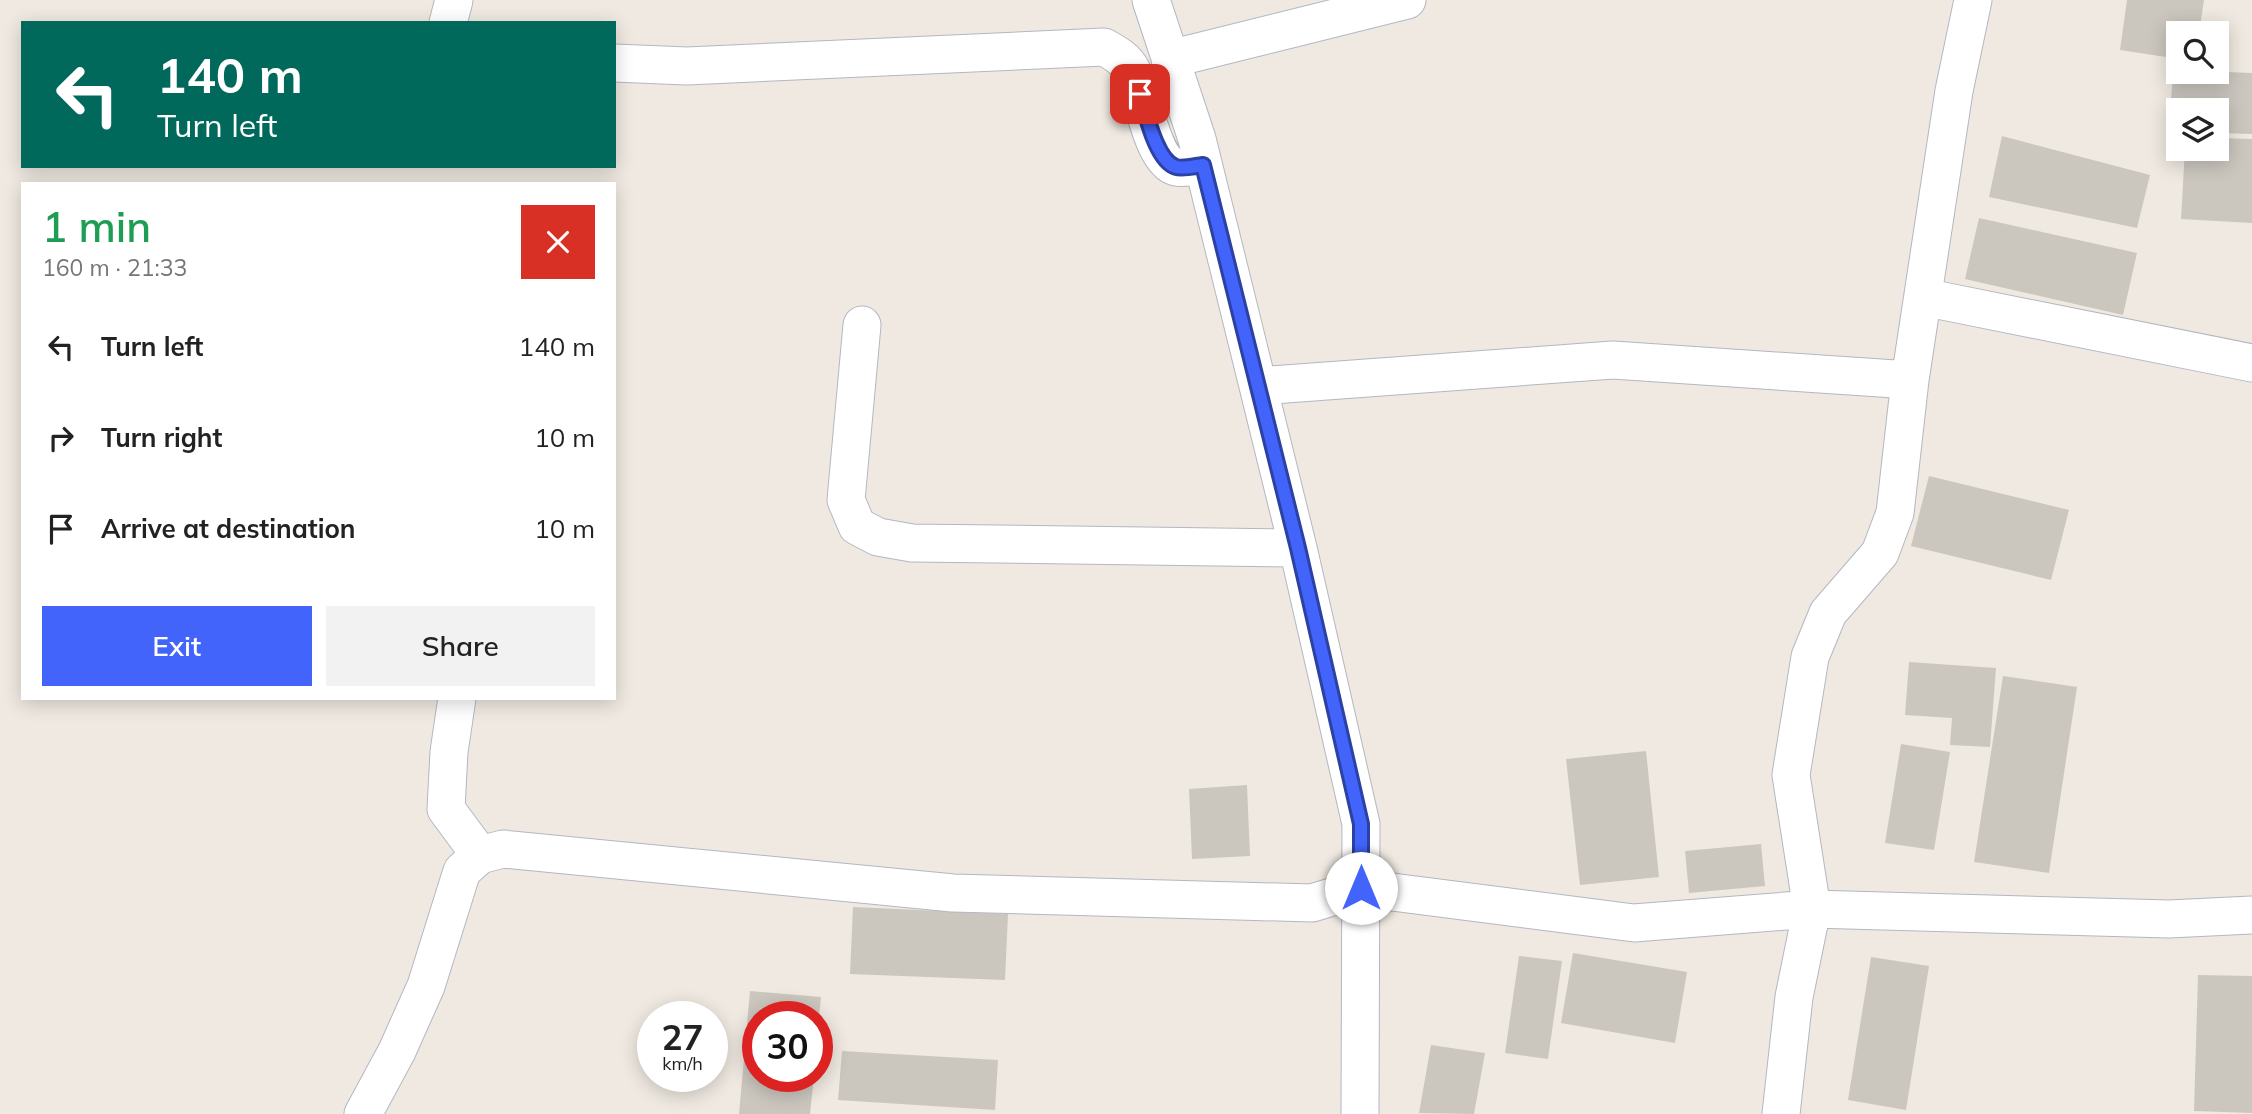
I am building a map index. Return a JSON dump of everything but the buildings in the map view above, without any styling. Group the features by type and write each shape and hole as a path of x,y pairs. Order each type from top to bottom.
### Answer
{"street":[{"path":"449,21 454,0"},
{"path":"1151,0 1203,165 1298,548 1361,824 1360,1114"},
{"path":"1170,59 1369,4 1408,0"},
{"path":"1781,1114 1794,997 1812,909 1791,775 1810,657 1828,613 1880,553 1895,513 1910,380 1954,91 1973,0"},
{"path":"616,63 687,66 1104,47 1120,56 1131,69 1156,144 1166,162 1177,168 1203,165"},
{"path":"1923,297 2252,363"},
{"path":"862,325 846,500 857,526 878,537 912,543 1298,548"},
{"path":"1258,386 1613,360 1910,380"},
{"path":"457,700 449,752 446,809 480,855"},
{"path":"363,1114 397,1051 426,986 462,871 480,855 503,849 953,892 1312,903 1361,888 1634,923 1812,909 2169,919 2252,915"}],"route":[{"path":"1140,94 1156,144 1166,162 1177,168 1203,165 1298,548 1361,824 1361,888"}]}
